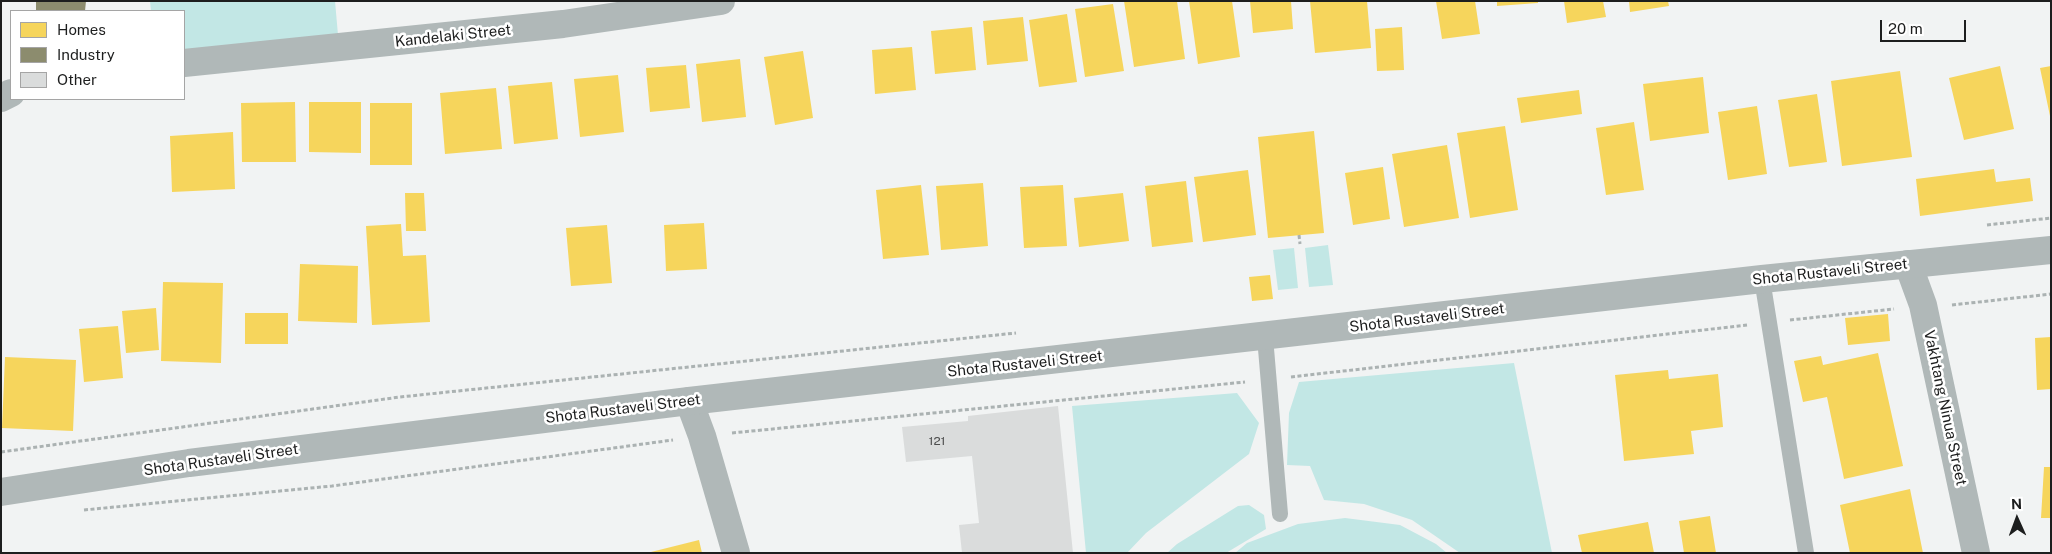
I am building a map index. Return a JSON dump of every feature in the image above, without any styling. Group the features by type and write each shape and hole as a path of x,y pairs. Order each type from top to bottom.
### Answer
{"street":[{"name":"Kandelaki Street","path":"185,64 563,24 721,1"},
{"name":"Shota Rustaveli Street","path":"1,492 189,463 689,401 1762,279 2051,250"},
{"name":"Vakhtang Ninua Street","path":"1908,264 1922,306 1982,551"},
{"path":"689,401 702,436 736,553"}],"lane":[{"path":"1762,279 1806,553"},
{"path":"1265,337 1280,514"}],"path":[{"path":"1299,235 1300,244"},
{"path":"79,511 332,486 702,436 1269,380 1770,322 1922,306 1939,307 2051,294"}],"shaded area":[{"path":"150,1 335,1 338,35 185,50 185,10 151,10"},
{"path":"1328,245 1333,285 1309,287 1305,248"},
{"path":"1294,248 1298,288 1278,290 1273,250"},
{"path":"1514,363 1552,553 1460,553 1412,520 1364,504 1324,500 1310,466 1287,465 1289,413 1299,382"},
{"path":"1237,393 1259,423 1249,454 1146,533 1127,553 1086,553 1072,406"},
{"path":"1249,505 1264,515 1266,529 1226,553 1167,553 1177,544 1238,506"},
{"path":"1345,518 1400,525 1436,544 1447,553 1235,553 1247,543 1298,524"}],"building: Homes":[{"path":"1124,1 1177,1 1185,59 1134,67"},
{"path":"1189,1 1232,1 1240,57 1198,64"},
{"path":"1250,1 1291,1 1293,29 1253,33"},
{"path":"1310,1 1367,1 1371,48 1315,53"},
{"path":"1436,1 1475,1 1480,34 1442,39"},
{"path":"1497,1 1538,1 1538,3 1497,6"},
{"path":"1564,1 1603,1 1606,17 1567,23"},
{"path":"1629,1 1668,1 1669,6 1630,12"},
{"path":"1113,4 1124,71 1085,77 1075,9"},
{"path":"1067,14 1077,82 1039,87 1029,20"},
{"path":"1023,17 1028,61 987,65 983,21"},
{"path":"972,27 976,70 935,74 931,31"},
{"path":"1402,27 1404,70 1377,71 1375,29"},
{"path":"912,47 916,90 875,94 872,50"},
{"path":"803,51 813,118 775,125 764,57"},
{"path":"740,59 746,117 702,122 696,64"},
{"path":"686,65 690,108 650,112 646,68"},
{"path":"2000,66 2014,129 1964,140 1949,78"},
{"path":"2051,66 2051,116 2050,116 2040,68"},
{"path":"1900,71 1912,157 1842,166 1831,81"},
{"path":"618,75 624,132 580,137 574,79"},
{"path":"1703,77 1709,133 1650,141 1643,84"},
{"path":"552,82 558,139 514,144 508,86"},
{"path":"496,88 502,149 445,154 440,93"},
{"path":"1579,90 1582,114 1521,123 1517,98"},
{"path":"1817,94 1827,162 1789,167 1778,100"},
{"path":"295,102 296,162 242,162 241,103"},
{"path":"309,102 361,102 361,153 309,152"},
{"path":"370,103 412,103 412,165 370,165"},
{"path":"1757,106 1767,174 1728,180 1718,112"},
{"path":"1634,122 1644,190 1606,195 1596,128"},
{"path":"1505,126 1518,210 1470,218 1457,133"},
{"path":"1314,131 1324,233 1268,238 1258,137"},
{"path":"233,132 235,189 172,192 170,136"},
{"path":"1447,145 1459,218 1404,227 1392,154"},
{"path":"1383,167 1390,219 1353,225 1345,173"},
{"path":"1994,169 1996,182 2030,178 2033,201 1920,216 1916,179"},
{"path":"1248,170 1256,235 1203,242 1194,177"},
{"path":"1186,181 1193,242 1152,247 1145,186"},
{"path":"983,183 988,246 941,250 936,186"},
{"path":"921,185 929,255 883,259 876,190"},
{"path":"1063,185 1067,246 1024,248 1020,187"},
{"path":"405,193 424,193 426,231 406,231"},
{"path":"1123,193 1129,241 1079,247 1074,198"},
{"path":"704,223 707,269 666,271 664,225"},
{"path":"401,224 403,256 426,255 430,322 372,325 366,226"},
{"path":"607,225 612,283 571,286 566,228"},
{"path":"300,264 358,266 357,323 298,321"},
{"path":"1270,275 1273,299 1252,301 1249,277"},
{"path":"163,282 223,283 221,363 161,361"},
{"path":"156,308 159,350 126,353 122,311"},
{"path":"245,313 288,313 288,344 245,344"},
{"path":"1888,314 1890,341 1848,345 1845,318"},
{"path":"118,326 123,378 84,382 79,329"},
{"path":"2051,337 2051,389 2037,390 2035,338"},
{"path":"1878,353 1903,466 1844,479 1827,397 1803,402 1794,361 1821,356 1823,365"},
{"path":"5,357 76,360 73,431 2,428"},
{"path":"1668,370 1669,379 1718,374 1723,427 1691,431 1694,454 1624,461 1615,375"},
{"path":"2044,467 2051,467 2051,518 2041,518"},
{"path":"1910,489 1923,553 1850,553 1840,505"},
{"path":"1710,516 1716,553 1684,553 1679,521"},
{"path":"1648,522 1654,553 1582,553 1578,535"},
{"path":"699,540 702,553 651,553 651,552"}],"building: Industry":[{"path":"36,1 86,1 85,10 36,10"}],"building: Other":[{"path":"1058,406 1073,553 962,553 959,525 979,523 972,456 906,462 902,427 968,421 968,416"}]}
